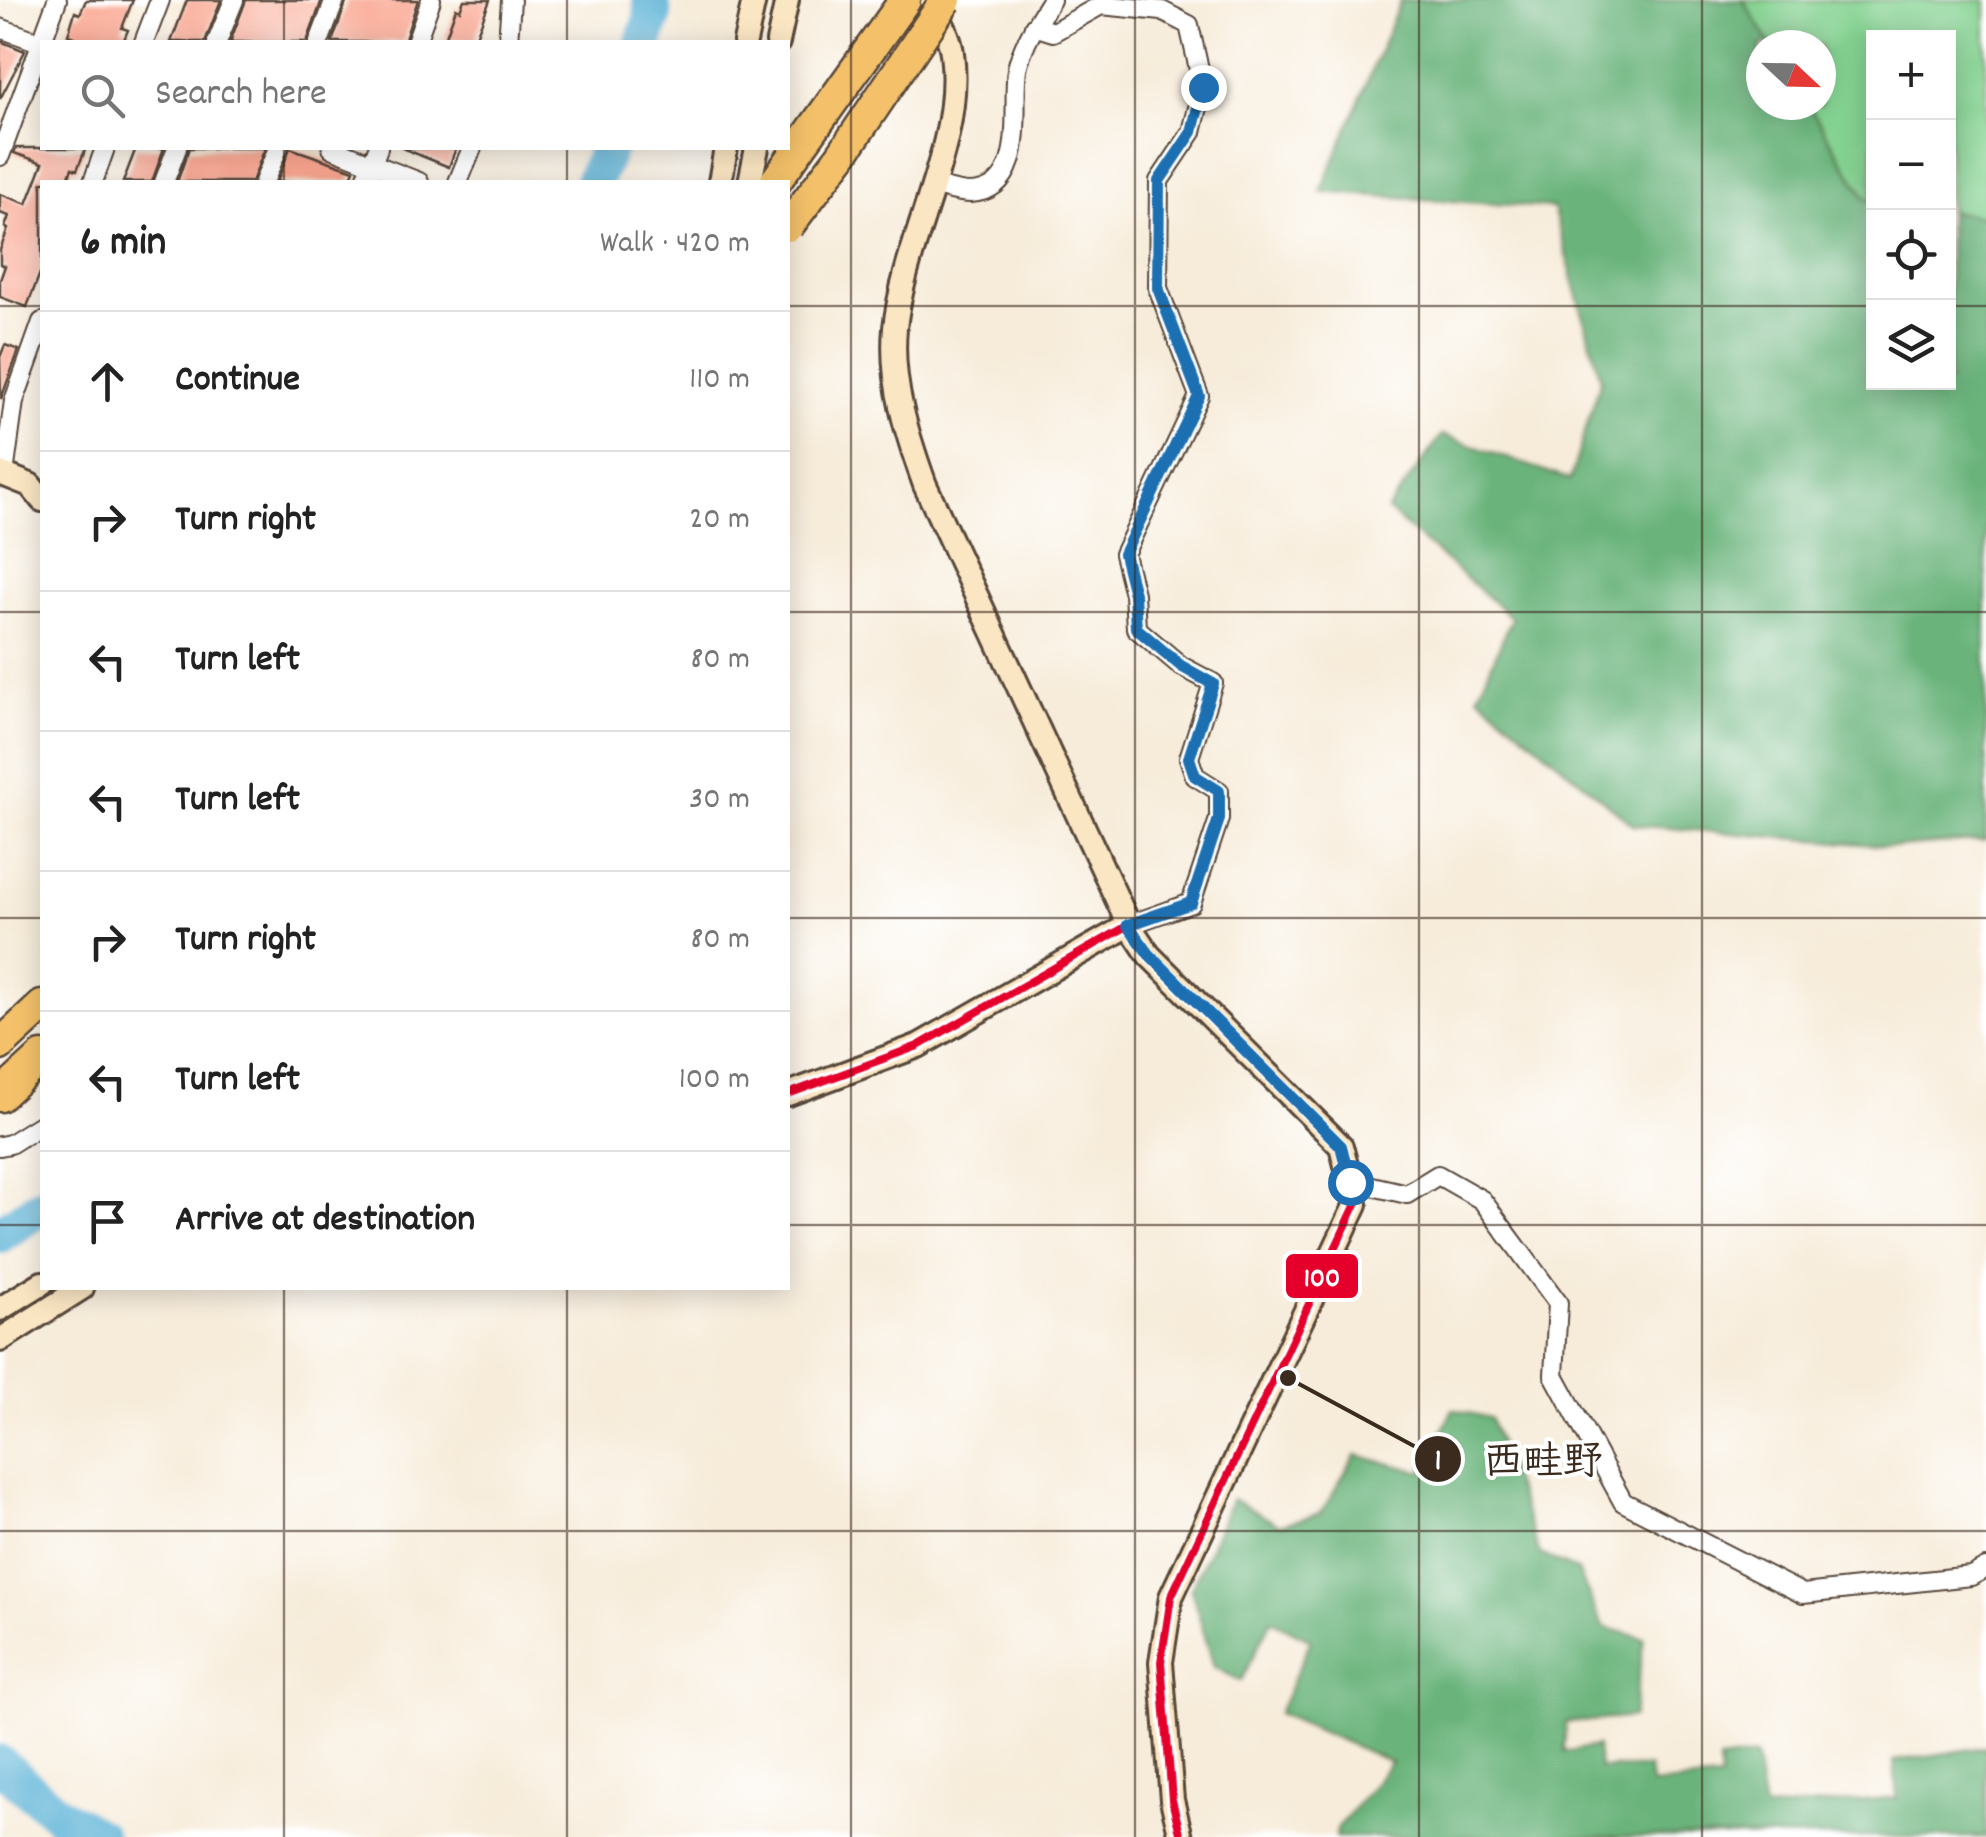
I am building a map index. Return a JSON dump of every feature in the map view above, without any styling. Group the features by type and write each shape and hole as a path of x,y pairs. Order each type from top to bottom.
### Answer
{"highway":[{"path":"776,180 877,43 903,0"},
{"path":"790,223 841,156 946,0"},
{"path":"0,1045 40,1009"},
{"path":"0,1096 40,1059"}],"street":[{"path":"42,40 57,0"},
{"path":"145,40 160,0"},
{"path":"218,40 234,0"},
{"path":"320,40 335,0"},
{"path":"417,40 431,0"},
{"path":"508,40 511,0"},
{"path":"745,40 754,0"},
{"path":"778,40 787,0"},
{"path":"931,0 952,50 952,106 909,256 895,330 896,375 907,435 924,485 1128,925 1149,954 1341,1146 1356,1204 1170,1597 1161,1662 1172,1800 1181,1837"},
{"path":"932,185 970,193 991,187 1006,171 1015,148 1018,68 1034,26 1051,0"},
{"path":"790,1093 918,1046 1128,925 1191,903 1219,819 1219,791 1195,776 1189,758 1213,684 1181,666 1136,628 1134,594 1124,554 1199,396 1158,288 1159,181 1192,132 1203,87 1189,25 1162,11 1101,5 1053,32 1034,26"},
{"path":"0,28 40,42"},
{"path":"0,156 40,45"},
{"path":"94,180 104,150"},
{"path":"165,180 176,150"},
{"path":"265,180 277,150"},
{"path":"343,150 375,156 416,180"},
{"path":"459,180 471,150"},
{"path":"720,180 726,150"},
{"path":"750,180 757,150"},
{"path":"367,180 375,156"},
{"path":"40,328 14,401 2,474 30,485 40,498"},
{"path":"0,1146 40,1125"},
{"path":"1350,1182 1407,1194 1438,1175 1482,1200 1558,1303 1554,1375 1623,1502 1803,1594 1972,1576 1986,1568"},
{"path":"0,1309 40,1284"},
{"path":"0,1340 79,1290"}],"green space":[{"path":"1401,0 1743,0 1762,30 1746,30 1746,120 1817,120 1866,199 1866,390 1956,390 1956,212 1986,217 1986,840 1897,847 1633,825 1478,695 1512,618 1387,510 1442,435 1570,480 1601,379 1553,208 1321,192"},
{"path":"1743,0 1986,0 1986,217 1956,212 1956,30 1866,30 1866,197 1817,120 1836,120 1836,30 1762,30"},
{"path":"1453,1409 1490,1418 1540,1554 1578,1571 1603,1627 1644,1638 1633,1717 1566,1723 1564,1752 1597,1746 1599,1768 1649,1768 1651,1785 1720,1779 1719,1761 1755,1756 1764,1810 1897,1798 1894,1761 1986,1747 1986,1837 1335,1837 1391,1762 1278,1713 1311,1640 1271,1620 1241,1681 1214,1667 1191,1589 1232,1499 1280,1525 1321,1513 1356,1455 1422,1472"}],"building":[{"path":"86,0 133,0 122,28 128,30 124,40 82,40 68,35 75,12 80,14"},
{"path":"187,0 221,0 206,40 172,40"},
{"path":"246,0 322,0 308,40 231,40"},
{"path":"347,0 418,0 405,40 333,40"},
{"path":"464,0 490,0 475,40 445,39 456,8 460,10"},
{"path":"0,41 25,51 0,99"},
{"path":"16,148 85,150 68,180 40,180 40,273 27,307 0,297 5,266 0,264 0,250 9,216 0,213 0,194 27,204 43,163 14,153"},
{"path":"135,150 163,150 153,180 124,180"},
{"path":"188,150 264,150 253,180 178,180"},
{"path":"289,150 354,170 350,180 278,180"},
{"path":"407,150 455,150 449,167"},
{"path":"5,345 19,350 1,399 0,357"}],"waterway":[{"path":"645,40 653,16 651,0"},
{"path":"594,180 607,150"},
{"path":"0,1234 40,1207"},
{"path":"0,1764 59,1815 98,1837"}],"transit line":[{"name":"100","path":"1129,925 1149,955 1341,1146 1356,1204 1171,1597 1161,1662 1172,1800 1181,1837"},
{"name":"100","path":"790,1093 918,1046 1129,925"}],"place":[{"name":"西畦野","path":"1288,1378"}],"route":[{"path":"1203,87 1192,132 1159,181 1158,288 1199,396 1124,554 1134,594 1136,628 1181,666 1213,684 1189,758 1195,776 1219,791 1219,819 1191,903 1128,925 1149,954 1341,1146 1350,1182"}]}
